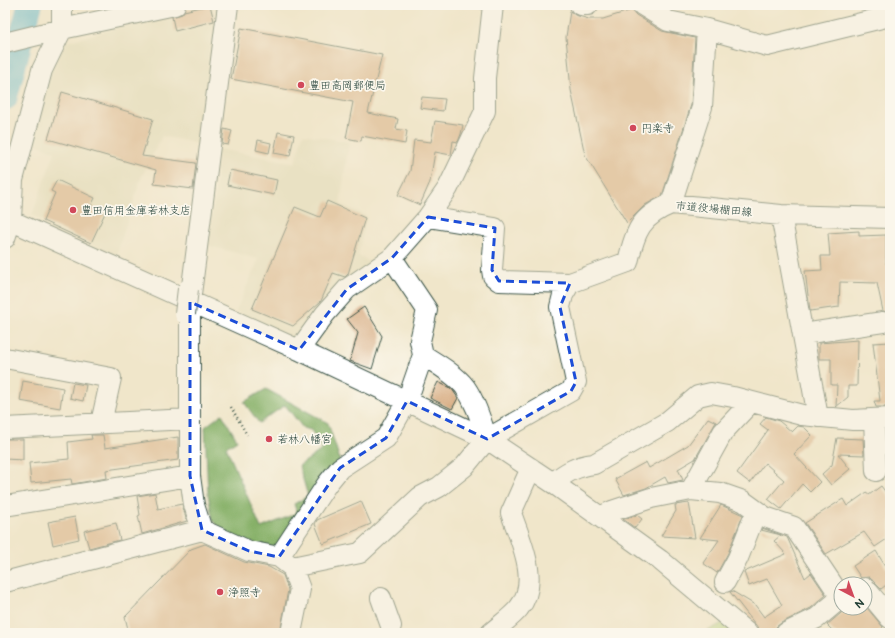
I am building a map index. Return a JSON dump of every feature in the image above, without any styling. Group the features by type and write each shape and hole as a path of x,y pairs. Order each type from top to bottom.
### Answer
{"street":[{"path":"62,5 59,30 40,78 13,180 7,225 299,350 487,439 553,482 660,560 747,633"},
{"path":"5,43 175,5"},
{"path":"202,530 194,505 190,476 188,302 228,5"},
{"path":"299,350 325,314 346,289 392,258 428,217 448,188 485,110 485,78 493,5"},
{"path":"580,5 588,5"},
{"path":"642,5 668,21 707,29 766,46 890,16"},
{"path":"671,204 702,107 707,29"},
{"name":"市道役場棚田線","path":"570,283 628,262 635,235 643,221 658,210 671,204 781,215 890,218"},
{"path":"781,215 818,417"},
{"path":"428,217 495,228 492,270 493,276 499,281 570,283"},
{"path":"285,562 340,468 386,438 407,401 423,356 420,341 427,310 392,258"},
{"path":"5,582 202,530 248,551 285,562 360,553 420,497 439,487 464,467 487,439 572,390 576,382 560,307 563,294 570,283"},
{"path":"803,334 883,322"},
{"path":"423,356 444,368 464,386 475,406 487,439"},
{"path":"5,358 111,378 101,423"},
{"path":"553,482 564,474 580,466 594,464 666,422 698,396 711,393 802,415 853,420 882,418 876,471"},
{"path":"692,490 723,432 751,402"},
{"path":"5,428 190,419"},
{"path":"491,633 519,608 527,596 530,578 523,547 511,513 531,468"},
{"path":"5,506 190,476"},
{"path":"600,517 612,511 651,498 692,490 720,493 743,502 765,517 794,527 833,585"},
{"path":"725,582 738,558 756,512"},
{"path":"285,562 300,590 291,633"},
{"path":"381,598 390,631"},
{"path":"873,598 890,618"},
{"path":"786,633 817,618 833,604"}],"path":[{"path":"231,407 247,435"}],"highlighted area":[{"path":"428,217 495,228 492,270 499,281 570,283 560,307 576,382 571,391 487,439 407,401 386,438 340,468 279,557 249,551 202,530 190,476 190,302 299,350 347,289 392,258"}],"shaded area":[{"path":"202,5 218,5 220,7 200,144 162,136 141,178 116,257 32,215 55,152 29,141 51,69 66,42"},
{"path":"303,134 349,142 340,204 367,216 358,255 371,263 298,340 236,311 259,259 207,245 215,195 218,149 295,163"}],"green space":[{"path":"266,389 328,423 340,460 283,550 232,540 213,521 208,494 205,427 222,414 237,440 226,447 261,528 297,513 294,504 308,496 299,466 323,449 311,430 303,428 285,405 259,423 244,402"},
{"path":"724,622 735,633 704,633"}],"building":[{"path":"210,5 214,21 175,31 172,17 182,14 184,11"},
{"name":"円楽寺","path":"632,10 636,15 662,31 695,38 691,105 662,196 645,205 627,223 585,155 571,90 566,37 570,11 575,15 589,19 603,19"},
{"path":"241,28 382,55 368,113 398,119 396,129 407,131 405,144 362,136 361,141 346,138 353,102 231,79"},
{"path":"62,92 153,119 142,156 196,163 193,189 154,184 156,170 48,139"},
{"path":"422,97 445,99 443,111 420,108"},
{"path":"435,121 463,125 458,142 453,141 451,155 435,152 430,182 420,205 398,195 410,171 414,140 431,142"},
{"path":"224,129 232,131 228,145 222,144"},
{"path":"278,132 294,135 290,156 274,153"},
{"path":"258,140 271,143 269,153 256,150"},
{"path":"230,170 277,180 274,195 227,185"},
{"name":"豊田信用金庫若林支店","path":"57,180 95,198 91,206 105,213 91,243 43,221 55,193 51,191"},
{"path":"327,201 365,218 348,274 345,277 333,273 321,301 293,326 252,309 295,207 320,217"},
{"path":"859,231 859,236 886,235 886,264 890,264 890,313 883,311 877,283 840,282 839,307 810,311 805,271 822,270 821,256 830,256 828,233"},
{"path":"364,307 382,336 372,369 350,361 358,333 347,319"},
{"path":"858,340 857,386 848,386 848,397 836,407 837,385 831,385 831,359 819,359 819,343"},
{"path":"890,342 890,407 876,407 874,401 880,401 873,343"},
{"path":"23,381 63,388 60,408 20,401"},
{"path":"438,382 452,389 458,398 452,409 430,398"},
{"path":"73,383 86,385 83,401 70,398"},
{"path":"766,417 779,421 792,432 798,426 804,427 812,435 794,454 820,482 810,492 802,484 781,509 768,499 784,480 765,463 750,483 737,473 768,430 760,424"},
{"path":"708,418 716,422 695,459 678,469 683,480 668,483 665,477 646,488 624,495 615,479 646,462 649,468 688,445"},
{"path":"91,435 103,435 105,448 178,437 178,460 106,470 107,478 72,484 71,479 31,483 29,463 69,459 68,442 92,439"},
{"path":"837,438 863,439 864,455 838,454 850,469 831,485 822,474 832,465"},
{"path":"5,439 23,439 23,460 5,459"},
{"path":"881,486 890,498 890,537 875,547 864,532 826,554 805,523 843,499 847,506 867,492 869,495"},
{"path":"155,493 158,509 182,504 187,521 142,534 138,516 140,515 137,496"},
{"path":"361,501 371,524 323,544 315,524 317,520"},
{"path":"689,503 695,538 661,536 676,511 675,505"},
{"path":"721,505 743,515 728,553 717,573 703,563 719,540 700,538"},
{"path":"637,515 642,519 635,528 623,519"},
{"path":"75,517 79,539 53,545 48,522"},
{"path":"116,523 120,540 89,548 84,531"},
{"path":"762,528 787,537 805,578 811,573 826,595 811,608 781,623 776,627 775,632 769,633 762,633 730,592 732,591 755,605 764,617 782,605 767,579 749,586 744,572 786,554 774,541 781,535 761,530"},
{"name":"浄照寺","path":"205,544 244,562 269,567 283,575 288,590 280,633 129,633 125,617 191,549"},
{"path":"876,551 890,574 890,582 881,589 873,581 873,576 860,576 853,566"},
{"path":"873,615 883,627 877,633 835,633 827,625 838,616"}],"waterway":[{"path":"5,98 30,5"}],"place":[{"name":"豊田高岡郵便局","path":"301,85"},
{"name":"円楽寺","path":"633,128"},
{"name":"豊田信用金庫若林支店","path":"73,210"},
{"name":"若林八幡宮","path":"269,439"},
{"name":"浄照寺","path":"220,592"}]}
